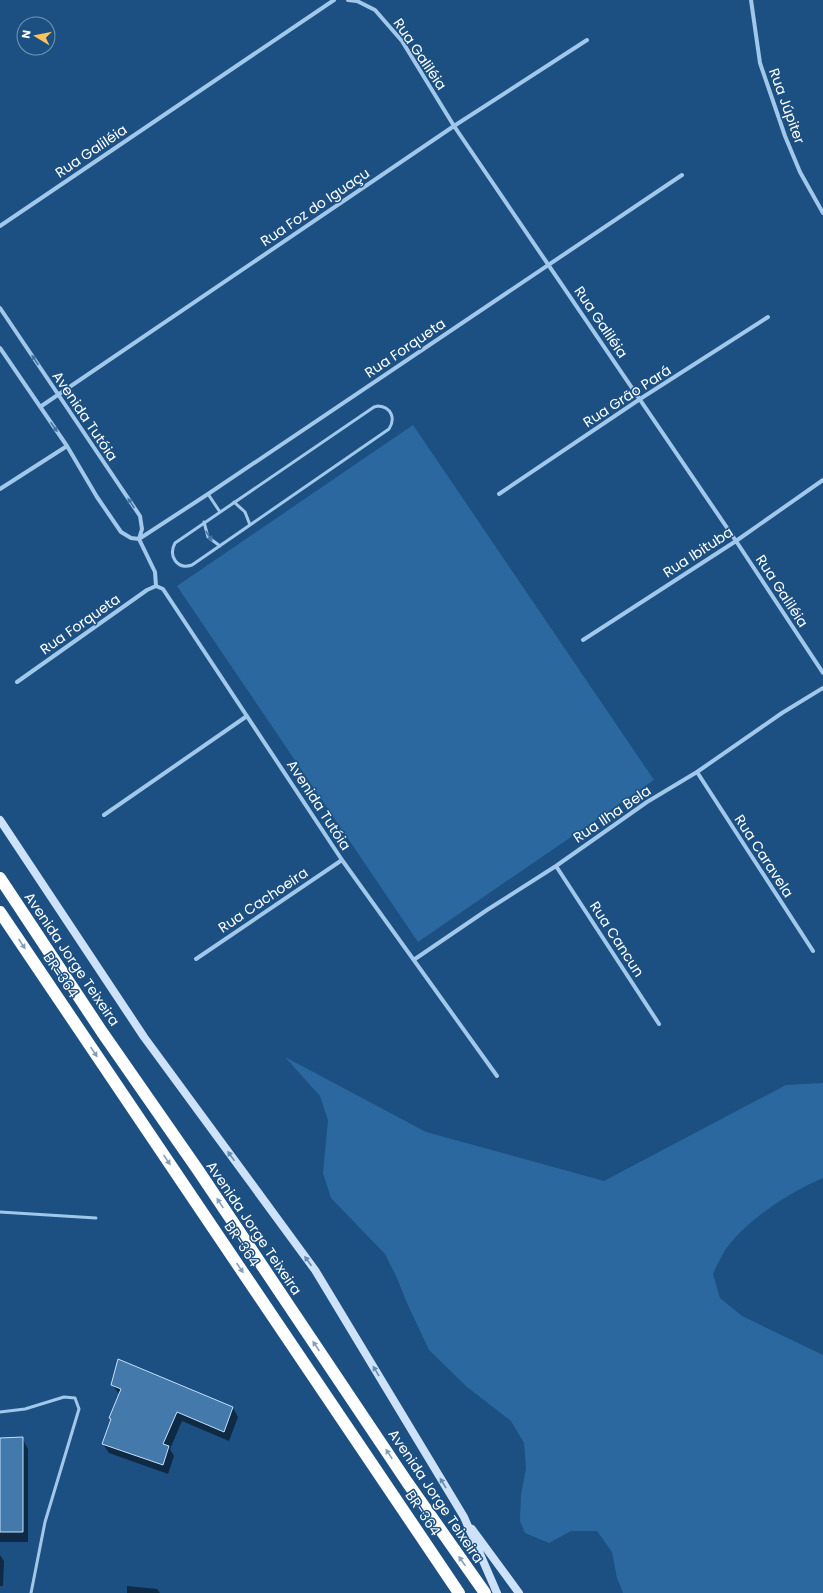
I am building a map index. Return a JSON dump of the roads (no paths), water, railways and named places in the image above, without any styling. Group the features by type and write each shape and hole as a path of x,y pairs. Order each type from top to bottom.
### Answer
{"highway":[{"name":"Avenida Jorge Teixeira","path":"0,878 102,1032 198,1170 407,1482 485,1593"},
{"name":"BR-364","path":"0,912 459,1593"}],"street":[{"name":"Rua Galiléia","path":"0,226 334,0"},
{"name":"Rua Galiléia","path":"348,0 357,2 375,10 402,41 454,126 550,265 823,673"},
{"name":"Rua Júpiter","path":"751,0 760,63 767,85 785,136 800,172 823,213"},
{"name":"Rua Foz do Iguaçu","path":"40,407 454,126 587,40"},
{"name":"Rua Forqueta","path":"139,539 550,265 682,175"},
{"name":"Avenida Tutóia","path":"0,308 140,516 142,529 139,539"},
{"name":"Rua Grão Pará","path":"499,494 640,399 768,317"},
{"path":"0,348 67,446 120,532 131,538 139,539 155,572 156,586"},
{"path":"0,489 67,446"},
{"name":"Rua Ibituba","path":"583,640 736,541 823,480"},
{"name":"Rua Forqueta","path":"17,682 147,590 156,586"},
{"name":"Avenida Tutóia","path":"156,586 163,589 342,860 497,1076"},
{"name":"Rua Ilha Bela","path":"414,959 556,866 647,802 697,772 782,713 823,688"},
{"path":"104,815 247,716"},
{"name":"Rua Caravela","path":"697,772 813,951"},
{"path":"0,820 144,1037 315,1270 464,1517 519,1593"},
{"name":"Rua Cachoeira","path":"196,958 342,860"},
{"name":"Rua Cancun","path":"556,866 659,1024"},
{"path":"464,1517 497,1593"}],"lane":[{"path":"383,406 390,411 393,420 389,429 220,546 188,566 180,565 174,560 172,551 174,543 234,502 374,407 383,406"},
{"path":"208,494 220,512"},
{"path":"234,502 245,512 250,525"},
{"path":"204,522 208,537 215,544 220,546"},
{"path":"0,1212 96,1218"},
{"path":"0,1412 26,1409 64,1397 75,1398 79,1408 45,1522 31,1593"}]}
